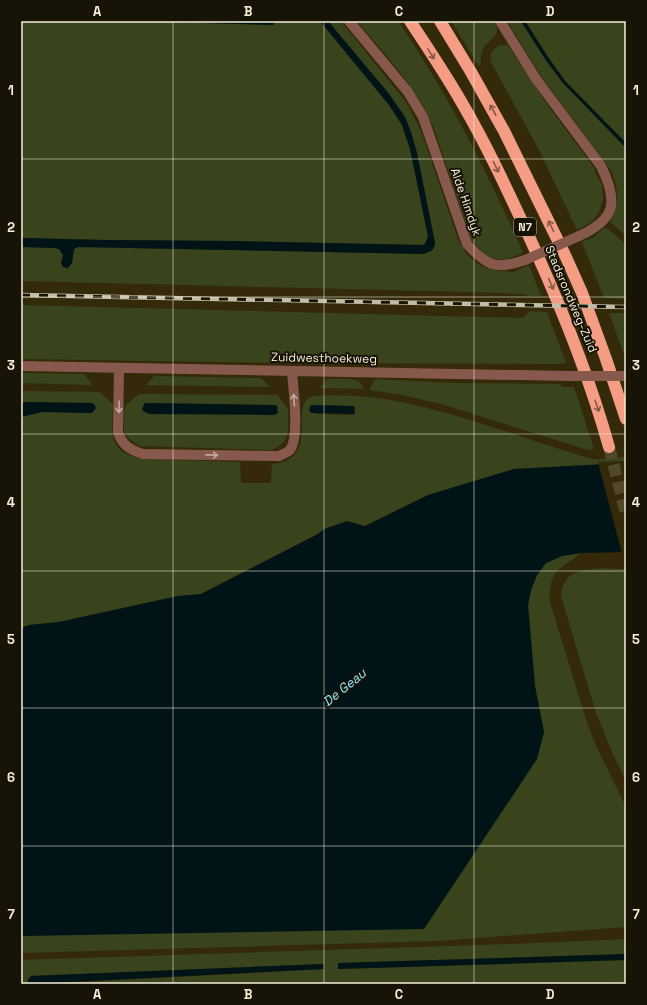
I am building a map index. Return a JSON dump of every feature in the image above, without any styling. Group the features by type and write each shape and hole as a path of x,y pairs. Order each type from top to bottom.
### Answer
{"highway":[{"name":"Stadsrondweg-Zuid","path":"410,21 462,103 491,158 539,258 555,293 580,356 600,414 609,448"},
{"name":"Stadsrondweg-Zuid","path":"440,21 504,131 565,255 582,293 626,419"}],"street":[{"name":"Alde Himdyk","path":"349,21 408,92 423,117 466,244 475,254 490,264 504,266 525,260 592,230 608,216 612,204 612,194 609,181 601,166 536,80 500,21"},
{"name":"Zuidwesthoekweg","path":"21,366 626,376"},
{"path":"119,368 118,432 122,443 127,447 143,454 279,456 289,451 294,439 295,423 292,371"}],"green space":[{"path":"21,21 134,21 273,25 275,21 320,21 389,105 402,125 410,149 428,236 425,244 21,238"},
{"path":"328,21 341,21 406,102 421,131 458,239 466,254 481,266 496,270 513,272 529,265 541,296 473,292 21,281 21,247 59,249 63,255 61,263 63,267 68,268 72,263 74,249 78,247 423,254 431,251 434,248 435,243 417,153 405,117 389,94"},
{"path":"357,21 398,21 434,77 466,134 496,193 523,253 507,259 495,259 484,253 472,241 434,129 427,114 410,85"},
{"path":"451,21 494,21 497,28 496,33 483,50 481,65 479,66"},
{"path":"507,21 521,21 545,59 563,83 626,148 626,236 610,222 617,203 616,185 612,172 541,76"},
{"path":"525,21 626,21 626,143 565,81"},
{"path":"507,44 546,103 595,169 594,171 602,185 603,200 599,212 593,221 577,230 539,150 491,62 491,54 495,48 500,45 505,46"},
{"path":"605,227 626,244 626,299 604,298 582,242 594,237"},
{"path":"21,305 523,318 530,311 547,312 566,363 286,363 21,359"},
{"path":"609,313 625,313 626,360"},
{"path":"21,373 84,374 92,385 21,383"},
{"path":"154,376 261,378 270,387 146,385"},
{"path":"344,378 354,380 362,385 364,389 320,388 328,379"},
{"path":"376,379 449,383 560,384 562,387 574,387 594,449 588,450 441,404 403,395 370,390"},
{"path":"21,391 99,392 113,404 112,425 114,441 123,452 144,459 240,462 241,483 271,483 272,464 288,460 297,452 301,441 303,407 307,399 316,396 341,395 366,397 415,405 463,418 587,458 597,459 626,457 626,463 514,469 428,495 365,526 324,529 318,534 201,594 178,596 59,622 29,625 21,628 21,417 42,412 92,413 91,403 21,402","holes":["310,406 354,406 354,415 317,414"]},
{"path":"139,394 277,395 288,409 288,433 283,443 272,450 139,446 127,437 124,431 124,411 126,405","holes":["145,403 277,406 143,405"]},
{"path":"581,553 556,572 551,585 549,599 587,723 596,746 626,807 626,927 437,941 21,953 21,936 58,935 544,732 535,686 528,605 531,590 537,575 546,563 562,556"},
{"path":"595,569 626,569 626,781 611,750 596,713 561,596 563,585 568,577 576,573"},
{"path":"626,939 626,954 338,963 339,969 626,960 626,982 545,984 46,984 324,969 323,964 31,976 28,979 28,984 21,984 21,960"}],"water":[{"path":"134,21 275,21 273,25"},
{"path":"320,21 328,21 389,94 405,117 417,153 435,243 434,248 431,251 423,254 78,247 74,249 72,263 68,268 63,267 61,263 63,255 59,249 21,247 21,238 425,244 428,236 410,149 402,125 389,105"},
{"path":"521,21 525,21 565,81 626,143 626,148 563,83 545,59"},
{"path":"21,402 91,403 94,404 96,408 92,413 42,412 21,417"},
{"path":"145,403 275,405 277,406 278,413 274,415 149,414 142,409"},
{"path":"311,405 354,406 355,414 311,413 309,410"},
{"name":"De Geau","path":"626,463 626,552 581,553 562,556 546,563 537,575 531,590 528,605 535,686 544,732 537,759 424,929 21,936 21,628 29,625 59,622 178,596 201,594 318,534 324,529 347,521 365,526 428,495 514,469"},
{"path":"626,954 626,960 338,969 338,963"},
{"path":"323,964 324,969 28,984 28,979 31,976"}],"pier":[{"path":"626,461 626,554 622,554 598,462"}],"tunnel":[{"path":"609,447 626,514"}],"railway":[{"path":"21,295 626,307"}]}
